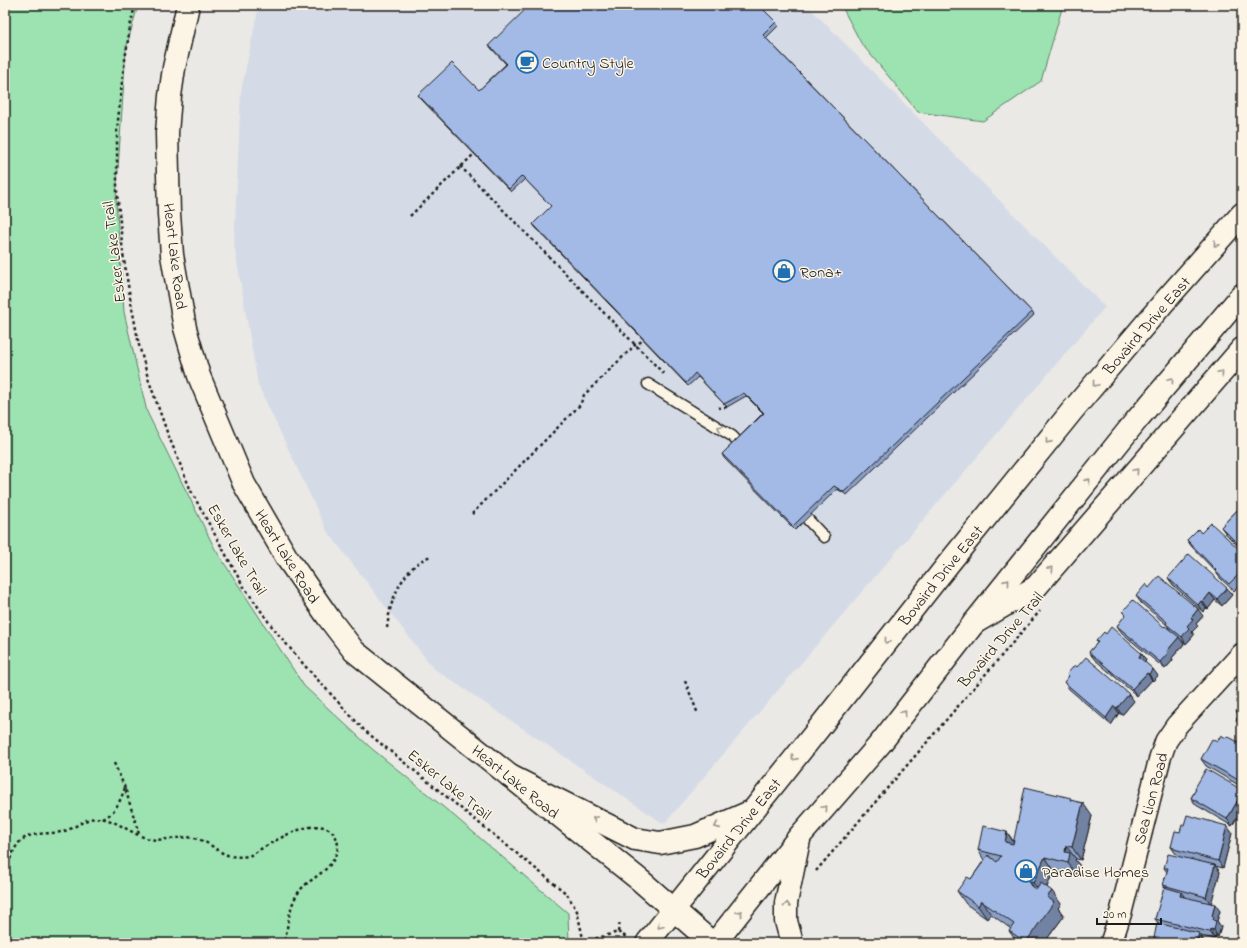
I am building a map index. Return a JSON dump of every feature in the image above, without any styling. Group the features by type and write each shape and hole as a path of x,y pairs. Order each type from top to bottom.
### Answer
{"main road":[{"name":"Heart Lake Road","path":"188,5 174,68 170,96 167,140 169,214 172,255 185,328 199,376 244,484 287,558 328,617 354,651 641,881 712,943"},
{"name":"Bovaird Drive East","path":"647,943 949,563 1072,411 1164,302 1242,214"},
{"path":"715,943 799,837 880,744 974,623 1135,422 1242,295"},
{"path":"974,623 1036,587 1242,349"},
{"path":"510,776 635,839 660,843 695,836 753,810"},
{"path":"792,943 786,921 786,903 799,837"}],"street":[{"name":"Sea Lion Road","path":"1111,943 1160,758 1166,741 1177,725 1242,654"}],"lane":[{"path":"648,384 732,436 752,458"},
{"path":"793,503 824,537"}],"path":[{"name":"Esker Lake Trail","path":"135,5 123,73 118,130 118,190 123,254 141,352 167,432 191,491 242,584 273,628 305,666 364,730 567,894 577,911 584,942 618,932 620,921"},
{"path":"410,216 474,154"},
{"path":"460,166 668,377"},
{"path":"472,514 580,405 584,395 636,345 644,340"},
{"path":"714,409 727,407"},
{"path":"387,628 390,607 398,588 416,563 423,558 431,556"},
{"name":"Bovaird Drive Trail","path":"814,872 1044,606"},
{"path":"685,681 698,714"},
{"path":"114,763 125,788 139,835"},
{"path":"103,819 110,815 116,808 125,788"},
{"path":"5,870 15,849 22,839 34,835 52,834 66,831 84,820 91,818 103,819 149,839 198,839 222,853 231,857 239,858 249,856 301,829 312,826 323,826 331,830 337,838 338,847 335,858 321,873 303,887 297,895 289,916 284,943"}],"shaded area":[{"path":"259,5 807,5 1105,307 664,824 433,668 327,531 258,385 234,244 241,91"}],"green space":[{"path":"5,5 138,5 126,49 116,199 124,312 147,412 215,549 304,686 371,748 453,815 568,913 569,943 5,943"},
{"path":"841,5 1063,5 1041,81 983,121 918,112 861,43"}],"building":[{"name":"Rona+","path":"530,5 759,5 776,22 763,35 1032,312 844,492 834,486 793,526 722,454 764,413 744,393 724,404 695,373 686,383 533,224 551,206 522,176 509,189 418,95 452,63 479,90 507,64 489,45"},
{"path":"1242,505 1242,548 1221,527"},
{"path":"1211,523 1242,552 1242,570 1229,584 1187,540 1198,529 1201,533"},
{"path":"1189,554 1227,588 1217,599 1210,593 1203,602 1201,601 1198,605 1168,578"},
{"path":"1159,576 1198,609 1191,618 1193,619 1187,626 1189,628 1182,637 1166,624 1167,622 1136,596 1146,584 1149,588"},
{"path":"1133,600 1164,627 1165,626 1179,637 1160,662 1117,626 1126,614 1123,611"},
{"path":"1111,627 1141,653 1139,657 1153,669 1149,674 1147,673 1132,689 1089,652 1098,642 1096,641 1104,632 1106,634"},
{"path":"1086,657 1129,694 1117,708 1114,706 1106,718 1064,682 1069,676 1067,674 1075,665 1077,667"},
{"path":"1242,703 1242,725 1236,720 1240,714 1236,711"},
{"path":"1221,735 1226,738 1227,736 1242,744 1242,782 1201,759 1212,739 1217,742"},
{"path":"1206,769 1242,790 1242,793 1227,819 1191,798"},
{"path":"1025,787 1071,798 1070,800 1083,803 1072,847 1066,846 1065,852 1070,853 1068,863 1045,857 1033,883 1029,880 1030,885 1036,890 1041,883 1052,891 1047,897 1054,902 1026,942 1009,931 1014,924 981,901 978,906 957,891 967,877 971,879 988,855 997,862 1001,856 978,850 983,826 1007,832 1005,842 1013,844"},
{"path":"1187,815 1227,826 1218,861 1171,847 1175,831 1180,832"},
{"path":"1168,854 1215,865 1206,897 1163,885 1168,868 1164,868"},
{"path":"1164,887 1181,892 1180,896 1215,904 1212,916 1214,917 1213,920 1216,921 1214,930 1211,929 1210,932 1155,919"},
{"path":"1157,923 1199,933 1196,943 1153,943"}],"place":[{"name":"Country Style","path":"527,62"},
{"name":"Rona+","path":"784,271"},
{"name":"Paradise Homes","path":"1026,871"}]}
